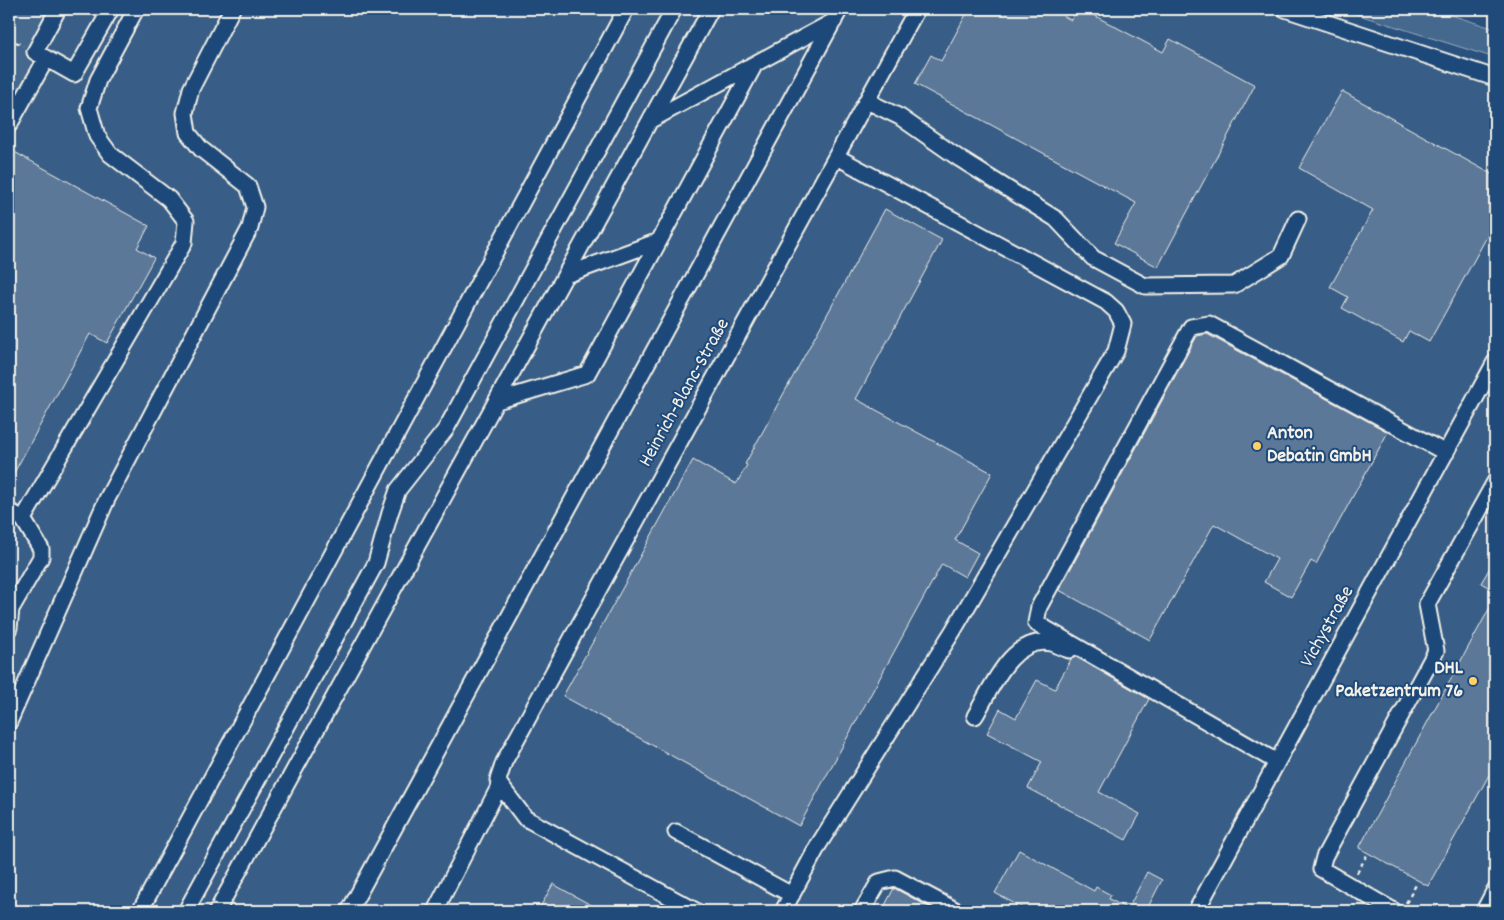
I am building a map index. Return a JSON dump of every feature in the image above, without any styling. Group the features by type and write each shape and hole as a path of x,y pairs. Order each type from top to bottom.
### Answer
{"street":[{"path":"58,9 35,52 74,74 111,9"},
{"path":"23,519 184,243 186,221 169,199 110,154 97,136 89,108 98,80 136,9"},
{"path":"9,722 107,499 250,228 256,207 248,186 201,149 188,133 184,113 191,89 232,9"},
{"path":"140,911 626,9"},
{"path":"186,911 376,563 398,490 446,429 674,9"},
{"path":"217,911 711,9"},
{"name":"Heinrich-Blanc-Straße","path":"435,911 504,790 498,780 504,762 917,9"},
{"path":"1285,9 1495,78"},
{"path":"650,120 755,64 837,15"},
{"path":"350,911 837,15"},
{"path":"9,125 46,59"},
{"path":"497,401 587,374 755,64"},
{"path":"867,101 900,117 960,159 1056,218 1093,258 1145,286 1234,285 1281,256 1298,219"},
{"path":"783,911 819,844 953,631 1116,351 1123,324 1116,311 1106,302 837,157"},
{"path":"566,275 659,241"},
{"path":"1276,765 1036,623 1039,607 1191,327 1210,324 1446,453"},
{"name":"Vichystraße","path":"1196,911 1495,362"},
{"path":"1400,908 1350,886 1321,869 1324,857 1436,651 1427,604 1495,482"},
{"path":"9,511 23,519 41,549 41,557 11,609 9,628"},
{"path":"975,716 1006,663 1016,653 1037,643 1051,643 1069,650 1276,765"},
{"path":"504,790 524,818 696,911"},
{"path":"676,832 792,895"},
{"path":"862,911 878,882 895,878 957,911"},
{"path":"1484,911 1495,890"},
{"path":"224,911 226,895"}],"path":[{"path":"1350,886 1367,855"},
{"path":"1400,908 1417,884"}],"shaded area":[{"path":"9,9 1252,9 1495,87 1495,911 9,911"},
{"path":"9,9 52,9 27,56 35,62 9,110"},
{"path":"1340,9 1432,9 1495,29 1495,58"}],"building":[{"path":"969,9 1050,9 1071,20 1077,9 1082,9 1163,52 1170,39 1255,85 1158,267 1114,243 1136,203 915,84 931,55 941,61"},
{"path":"1342,91 1495,176 1495,222 1429,342 1409,331 1403,342 1342,308 1348,297 1330,287 1373,210 1299,168"},
{"path":"9,149 149,226 137,248 154,258 107,343 90,334 9,482"},
{"path":"885,209 942,240 856,399 992,473 955,540 978,553 965,577 942,564 799,826 563,696 693,460 736,484 747,465 745,464"},
{"name":"Anton Debatin GmbH","path":"1207,334 1388,432 1316,564 1311,561 1291,597 1264,582 1277,559 1214,524 1150,640 1059,590 1197,336"},
{"path":"1495,559 1495,591 1481,583"},
{"name":"DHL Paketzentrum 76","path":"1495,598 1495,764 1428,886 1359,848"},
{"path":"1076,657 1149,699 1099,792 1140,814 1126,840 1028,788 1042,762 987,733 1000,709 1016,718 1037,680 1055,689 1071,659"},
{"path":"1019,850 1094,891 1096,887 1111,895 1109,899 1128,909 1147,872 1162,880 1146,911 1028,911 995,893"},
{"path":"553,884 602,911 538,911"},
{"path":"894,888 931,908 937,911 882,911"}],"place":[{"name":"Anton Debatin GmbH","path":"1257,446"},
{"name":"DHL Paketzentrum 76","path":"1473,681"}]}
